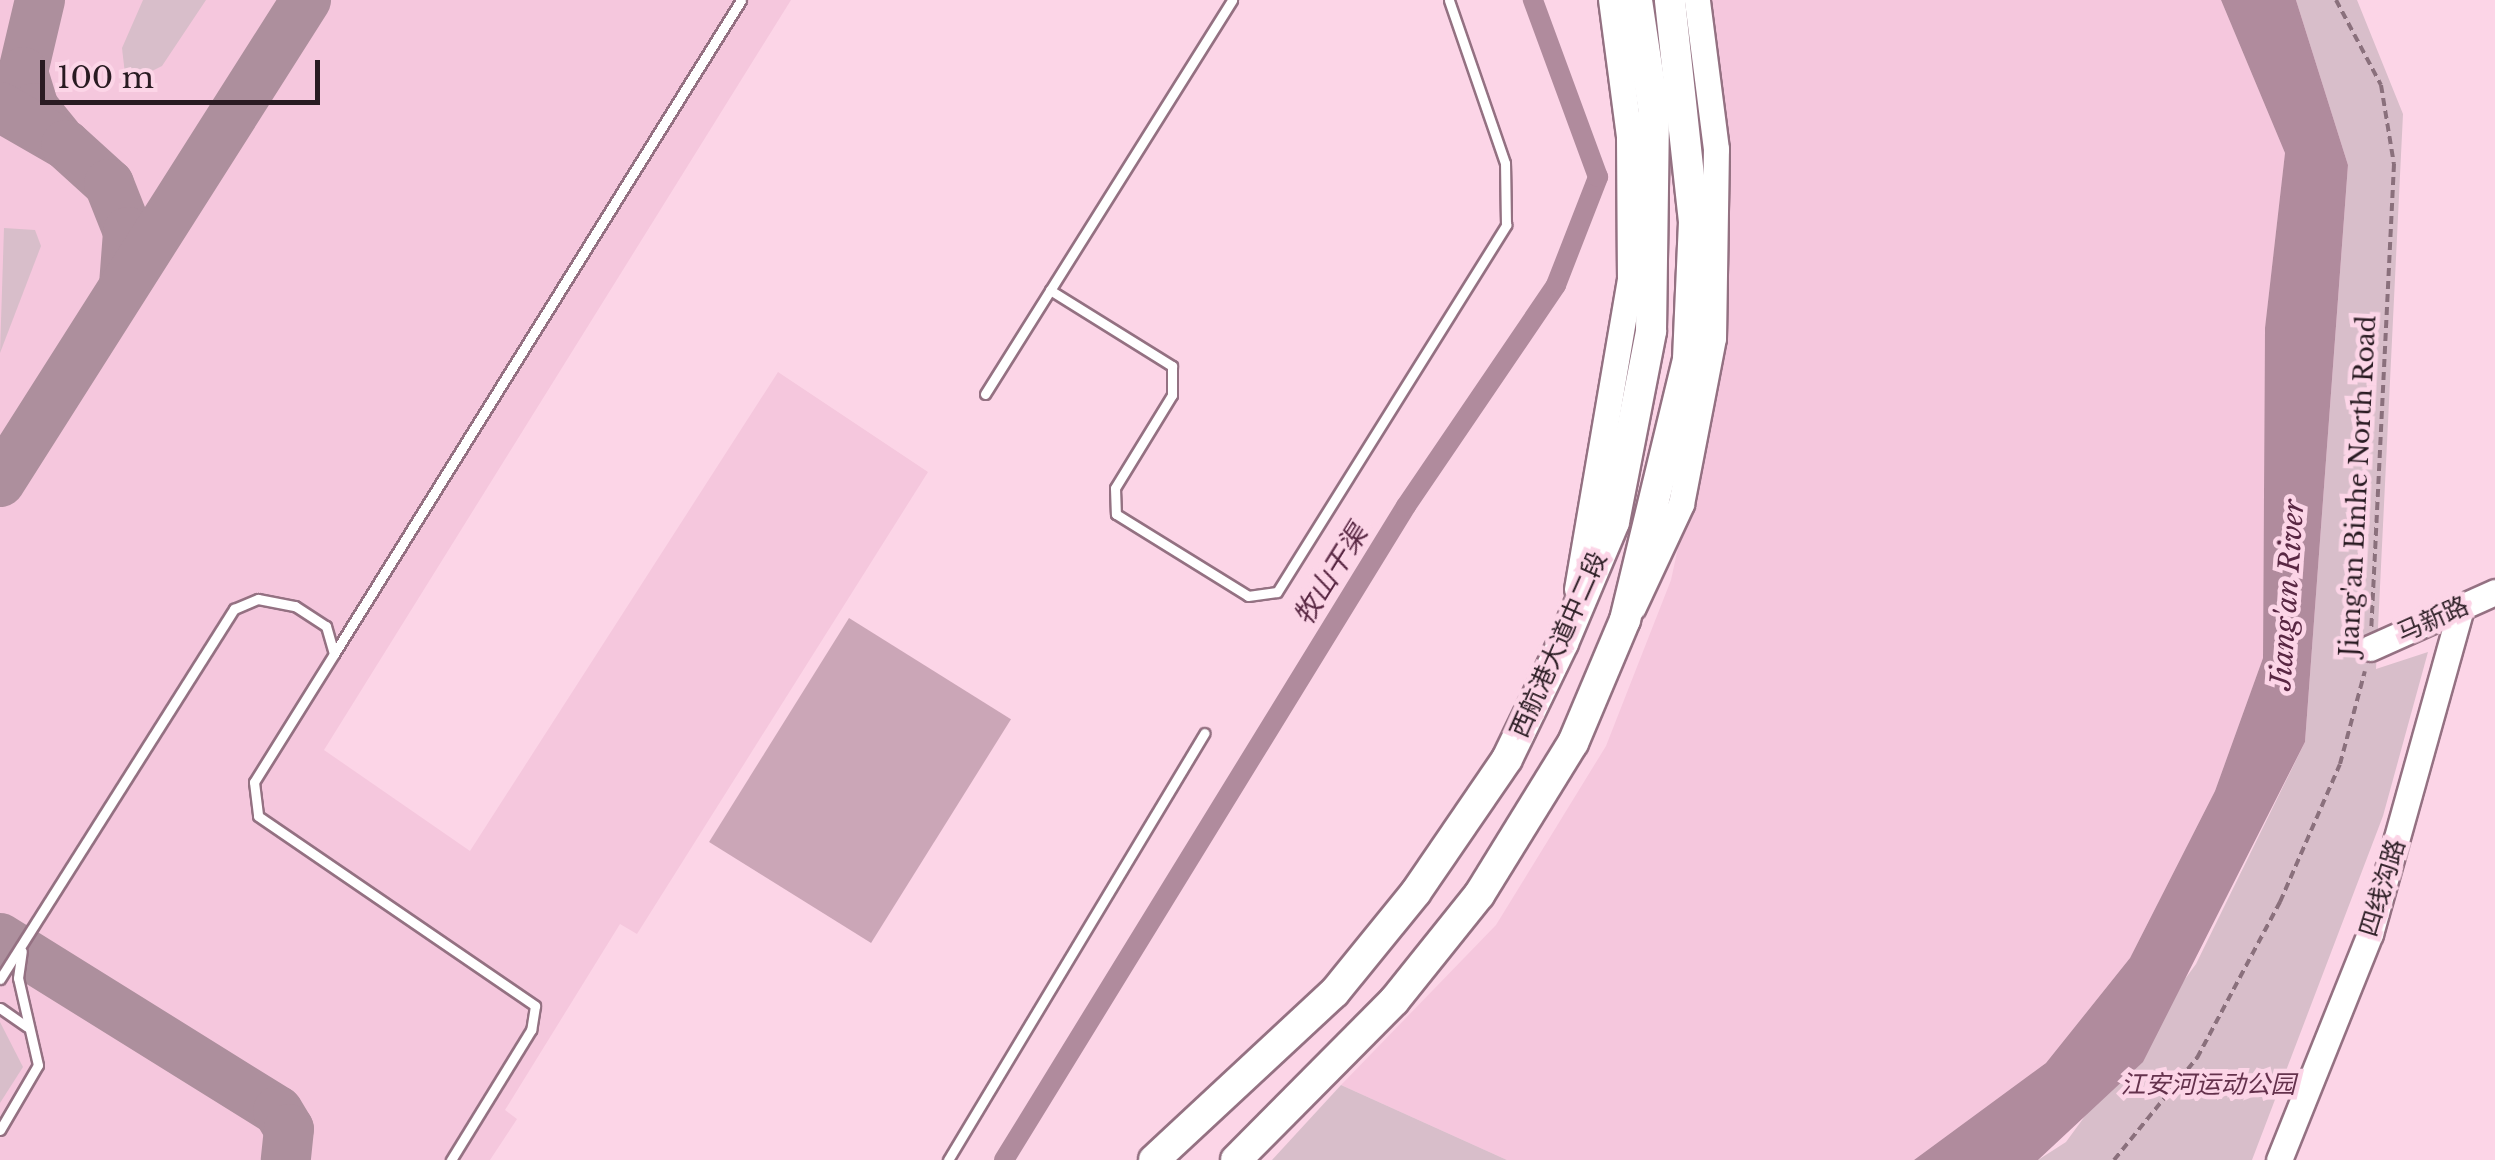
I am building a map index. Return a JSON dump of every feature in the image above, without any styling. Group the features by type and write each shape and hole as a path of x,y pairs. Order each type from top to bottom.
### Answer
{"main road":[{"name":"西航港大道中二段","path":"1154,1160 1334,993 1416,892 1508,759 1570,628 1614,522 1651,331 1654,113 1638,0"},
{"name":"西航港大道中二段","path":"1236,1160 1394,1001 1479,895 1572,743 1626,620 1688,359 1694,222 1670,0"}],"street":[{"path":"1570,628 1630,280 1629,136 1611,0"},
{"path":"1626,620 1681,504 1713,338 1716,149 1697,0"},
{"name":"马新路","path":"2370,648 2495,592"},
{"name":"四线沟路","path":"2279,1160 2370,934 2462,607"}],"lane":[{"path":"450,1160 531,1030 535,1006 258,816 254,782 741,0"},
{"path":"985,394 1232,0"},
{"path":"1050,290 1172,366 1172,394 1115,488 1116,514 1248,596 1277,592 1506,226 1505,163 1449,0"},
{"path":"0,979 234,609 258,599 295,606 326,626 334,654"},
{"path":"948,1160 1206,734"},
{"path":"0,1130 34,1076 34,1038 18,978 28,936"},
{"path":"0,1008 18,1014 34,1038"}],"path":[{"name":"Jiang'an Binhe North Road","path":"2114,1160 2196,1058 2280,902 2340,764 2370,648 2394,164 2382,85 2336,0"}],"shaded area":[{"path":"0,0 791,0 324,750 470,851 778,372 928,472 637,934 620,924 505,1110 517,1119 490,1160 0,1160"},
{"path":"1710,0 2221,0 2285,153 2265,328 2263,658 2215,791 2130,958 2046,1063 1914,1160 1507,1160 1341,1085 1496,925 1606,746 1671,580 1718,363 1724,113"}],"green space":[{"path":"143,0 206,0 162,66 140,77 125,74 122,48"},
{"name":"江安河运动公园","path":"2296,0 2357,0 2403,114 2376,669 2428,652 2383,816 2252,1160 2038,1160 2066,1142 2196,964 2305,742 2348,165"},
{"path":"4,228 35,230 41,246 0,353"},
{"path":"0,1022 23,1067 0,1103"},
{"path":"1341,1085 1507,1160 1272,1160"}],"water":[{"name":"Jiang'an River","path":"2221,0 2296,0 2348,165 2305,742 2143,1062 2038,1160 1914,1160 2046,1063 2130,958 2215,791 2263,658 2265,328 2285,153"}],"building":[{"path":"849,618 1011,719 871,943 709,842"}],"waterway":[{"name":"牧山干渠","path":"1004,1160 1406,506 1556,285 1598,177 1533,0"}],"taxiway":[{"path":"40,0 23,72 34,108 58,138"},
{"path":"0,482 306,0"},
{"path":"0,107 66,145 109,184 128,232 124,285"},
{"path":"0,938 278,1111 289,1129 286,1160"}]}
